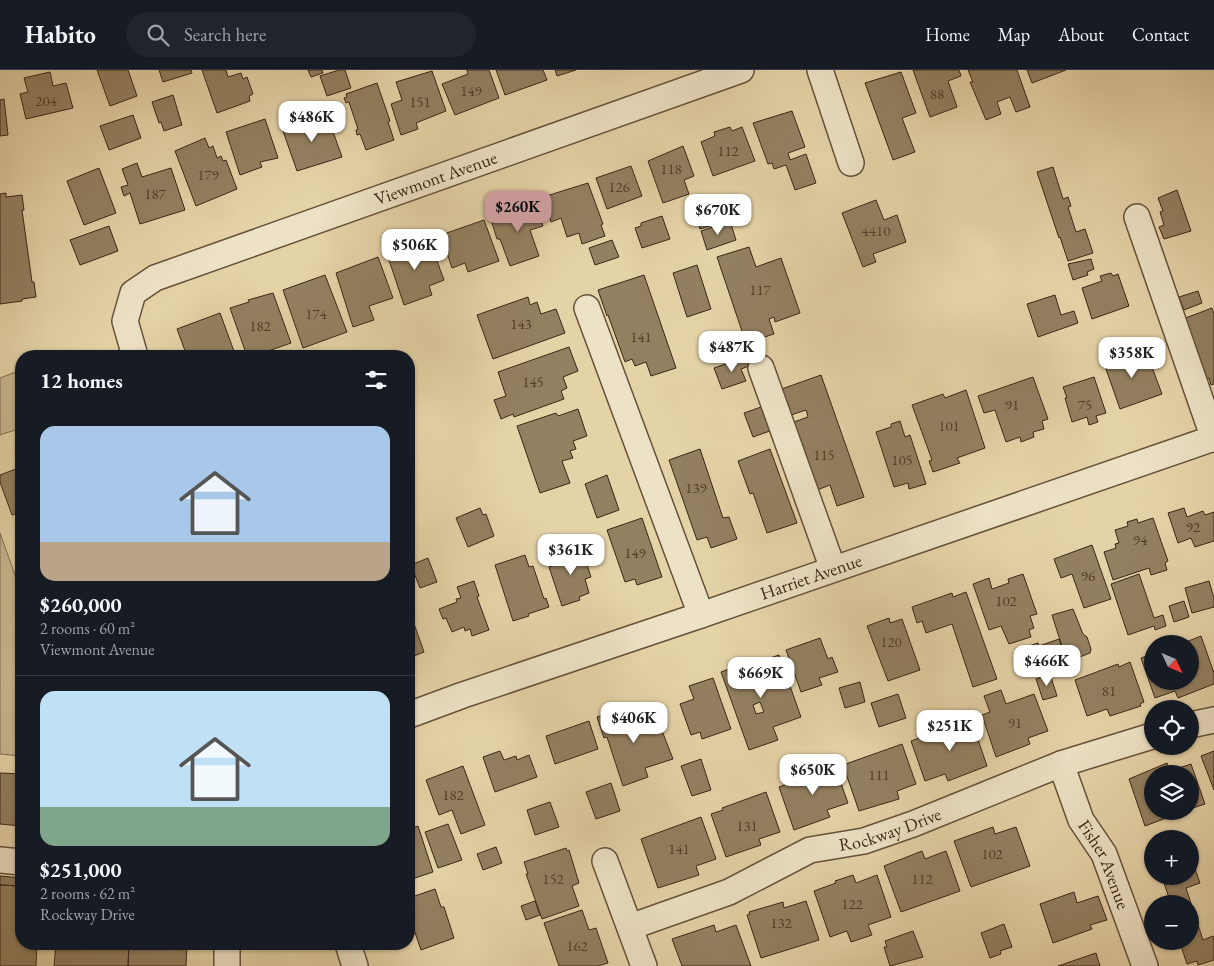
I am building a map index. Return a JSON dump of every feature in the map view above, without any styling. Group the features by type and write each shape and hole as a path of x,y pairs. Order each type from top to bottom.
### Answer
{"street":[{"name":"Viewmont Avenue","path":"132,350 125,321 133,293 155,278 741,70"},
{"path":"820,70 850,163"},
{"path":"1137,217 1214,439"},
{"path":"587,308 701,616"},
{"path":"761,368 833,569"},
{"name":"Harriet Avenue","path":"415,713 1214,439"},
{"path":"1199,723 1214,720"},
{"name":"Rockway Drive","path":"630,927 729,892 810,850 864,841 1061,764 1144,738"},
{"name":"Fisher Avenue","path":"1061,764 1081,820 1104,854 1145,966"},
{"path":"0,860 15,861"},
{"path":"605,861 644,966"},
{"path":"227,966 228,950"},
{"path":"350,950 355,966"}],"shaded area":[{"path":"15,372 15,430 0,435 0,378"},
{"path":"0,533 15,575 15,755 0,754"}],"building":[{"path":"97,70 128,70 137,96 110,106"},
{"path":"159,70 191,70 192,73 163,82"},
{"path":"202,70 226,70 228,77 241,73 243,79 247,77 253,94 249,96 250,101 217,113"},
{"path":"308,70 322,70 323,73 311,77"},
{"path":"345,70 351,88 327,96 320,76"},
{"path":"467,70 489,70 499,98 455,115 442,84 468,74"},
{"path":"496,70 543,70 547,80 505,95"},
{"path":"555,70 576,70 557,76"},
{"path":"913,70 959,70 961,76 948,81 957,107 930,117"},
{"path":"968,70 1017,70 1030,107 1016,112 1010,97 997,102 1001,114 986,120 970,82 973,82"},
{"path":"1027,70 1066,70 1032,83"},
{"path":"432,71 446,111 416,123 418,129 401,135 391,104 402,100 396,82"},
{"path":"50,72 53,86 66,83 73,108 26,119 20,94 28,92 24,78"},
{"path":"901,72 916,113 902,118 915,152 893,160 865,83"},
{"path":"377,83 390,121 388,122 394,140 366,150 360,134 357,135 356,130 358,129 349,102 346,103 344,98 347,97 346,94"},
{"path":"173,95 182,125 164,131 161,122 159,123 152,102"},
{"path":"4,99 8,135 0,136 0,100"},
{"path":"792,111 805,147 788,153 790,160 806,154 816,183 795,190 786,165 774,169 772,163 768,164 753,123"},
{"path":"133,115 141,138 109,150 100,126"},
{"path":"327,115 342,157 297,171 283,131"},
{"path":"265,119 278,158 260,162 262,167 240,175 226,132"},
{"path":"730,127 732,131 742,127 755,161 713,176 701,142 715,136 714,132"},
{"path":"205,138 209,148 213,146 217,158 221,156 223,161 226,160 237,189 196,206 175,151"},
{"path":"683,146 694,176 684,180 689,194 663,203 648,161"},
{"path":"137,163 142,177 171,168 185,210 140,224 130,193 124,196 121,187 128,185 122,169"},
{"path":"631,166 642,196 607,209 596,178"},
{"path":"1053,167 1063,199 1068,197 1071,206 1068,207 1076,232 1085,229 1093,253 1068,261 1037,172"},
{"path":"99,168 116,213 84,225 67,181"},
{"path":"588,183 603,224 601,225 605,236 582,244 579,233 567,237 561,218 551,222 543,197"},
{"path":"1177,190 1191,231 1164,239 1159,227 1164,225 1160,212 1163,211 1158,198"},
{"path":"6,193 6,197 22,195 24,210 22,210 32,282 34,282 36,297 0,304 0,194"},
{"path":"715,198 722,222 700,229 693,205"},
{"path":"876,200 884,220 897,215 906,242 873,254 876,262 863,267 842,213"},
{"path":"534,202 543,226 530,230 539,256 510,266 500,239 497,239 492,223 496,221 494,216"},
{"path":"662,216 670,239 642,248 635,228 641,226 641,223"},
{"path":"484,220 499,261 468,272 465,263 452,268 441,235"},
{"path":"730,221 736,240 707,250 701,231"},
{"path":"109,226 118,251 80,265 70,240"},
{"path":"429,239 444,280 429,286 432,295 404,305 387,254"},
{"path":"612,240 619,257 595,265 589,248"},
{"path":"749,247 756,267 781,258 800,313 775,322 774,317 769,319 774,334 746,343 717,257"},
{"path":"378,257 393,298 369,306 374,320 353,327 336,273"},
{"path":"1091,259 1094,269 1087,272 1088,275 1073,280 1068,264"},
{"path":"697,265 711,309 687,317 673,273"},
{"path":"1111,273 1113,276 1118,274 1129,306 1092,319 1082,288 1102,281 1100,276"},
{"path":"325,275 347,332 303,348 283,290"},
{"path":"644,275 676,368 651,376 646,362 635,366 632,359 625,362 598,290"},
{"path":"1198,291 1202,303 1184,310 1179,297"},
{"path":"273,293 291,343 271,350 245,350 230,308 249,302 248,300"},
{"path":"1055,295 1061,315 1074,311 1078,323 1038,337 1027,304"},
{"path":"528,297 530,305 537,302 541,314 556,309 565,333 493,359 477,315"},
{"path":"1212,308 1214,314 1214,384 1211,385 1197,350 1195,352 1183,319"},
{"path":"220,313 234,350 185,350 177,329"},
{"path":"569,347 578,371 563,377 567,388 561,391 564,399 514,417 513,414 501,419 494,400 506,396 498,372"},
{"path":"1121,352 1124,358 1134,354 1136,358 1147,354 1162,394 1120,409 1106,369 1110,367 1106,358"},
{"path":"746,357 749,366 741,369 746,381 722,389 714,368"},
{"path":"821,375 864,497 837,506 830,485 812,492 788,424 808,417 806,410 785,417 776,391"},
{"path":"1033,377 1048,419 1042,421 1044,429 1033,432 1034,437 1021,442 1020,437 1006,442 995,410 984,413 978,396"},
{"path":"1094,377 1106,413 1096,416 1098,422 1089,425 1087,417 1072,422 1063,387"},
{"path":"966,390 985,448 957,458 960,463 933,472 929,461 932,460 912,405 943,394 945,398"},
{"path":"761,407 770,431 753,437 744,413"},
{"path":"578,409 587,436 573,441 576,449 570,451 573,458 562,461 570,483 540,493 517,426 556,413 558,416"},
{"path":"900,421 905,437 910,435 926,484 909,489 908,483 894,487 876,432 891,427 891,424"},
{"path":"700,449 723,518 729,517 737,539 711,548 707,537 697,540 669,460"},
{"path":"770,449 797,523 767,533 753,493 750,494 738,461"},
{"path":"15,469 15,514 12,515 0,482 0,475"},
{"path":"607,475 619,510 597,518 585,484"},
{"path":"480,508 483,515 486,514 494,536 468,547 456,518"},
{"path":"1184,508 1187,517 1203,511 1205,515 1214,512 1214,541 1195,547 1191,538 1178,543 1168,513"},
{"path":"642,518 662,577 637,585 635,579 625,582 607,530"},
{"path":"1153,518 1168,561 1165,563 1167,570 1151,575 1149,568 1113,580 1104,552 1116,548 1115,544 1119,543 1115,530 1128,526 1127,522 1137,519 1138,523"},
{"path":"1092,545 1111,599 1084,608 1072,574 1061,578 1054,559"},
{"path":"581,547 591,577 585,579 589,593 579,597 580,600 562,606 549,567 558,564 556,555"},
{"path":"525,555 529,567 533,566 544,599 546,598 549,607 513,621 495,565"},
{"path":"428,558 437,582 420,588 415,575 415,563"},
{"path":"1023,574 1037,614 1030,616 1034,628 1029,630 1031,637 1009,644 1001,626 989,630 973,584 989,578 992,589 1009,583 1008,579"},
{"path":"1139,574 1154,618 1163,615 1166,626 1155,630 1154,626 1128,635 1111,584"},
{"path":"474,581 479,596 477,597 489,630 472,636 470,629 465,631 464,627 452,632 446,618 443,619 439,609 457,602 456,599 461,598 457,587"},
{"path":"1209,581 1214,598 1214,607 1192,613 1185,588"},
{"path":"966,592 997,679 973,687 952,624 926,633 922,621 917,623 912,607 952,593 953,597"},
{"path":"1184,601 1189,617 1174,622 1169,606"},
{"path":"1073,609 1091,649 1090,653 1067,662 1052,615"},
{"path":"889,618 890,623 902,619 920,670 888,681 867,626"},
{"path":"415,626 424,652 415,656"},
{"path":"1201,636 1214,673 1214,684 1199,690 1199,637"},
{"path":"820,638 828,659 832,657 838,672 819,678 822,685 801,692 786,650"},
{"path":"1059,639 1067,662 1039,672 1029,646 1038,643 1039,646"},
{"path":"779,655 801,717 773,727 778,740 749,750 721,672 748,662 749,665","holes":["760,702 764,712 756,714 753,705"]},
{"path":"1130,662 1144,702 1140,704 1141,706 1110,716 1107,709 1087,716 1075,680 1118,664 1119,667"},
{"path":"1050,674 1057,696 1043,700 1036,679"},
{"path":"713,678 731,729 702,739 700,732 691,735 680,704 694,699 689,686"},
{"path":"860,682 865,702 845,708 839,688"},
{"path":"1001,690 1006,704 1034,694 1048,731 1028,738 1030,744 996,757 982,715 990,712 984,696"},
{"path":"1152,690 1199,690 1178,698 1175,691 1155,698"},
{"path":"898,694 906,718 879,727 871,703"},
{"path":"628,707 632,721 655,713 673,759 645,768 648,777 623,786 607,737 604,738 597,717"},
{"path":"971,719 987,766 948,781 945,774 925,781 911,741"},
{"path":"589,721 598,749 555,764 546,736"},
{"path":"902,744 916,784 897,791 899,799 859,811 843,765"},
{"path":"500,751 504,760 516,756 517,760 529,755 537,777 495,792 483,757"},
{"path":"1214,751 1214,790 1201,756"},
{"path":"701,759 711,790 692,796 681,766"},
{"path":"834,764 848,803 827,810 830,817 794,830 779,787 790,783 789,780"},
{"path":"463,766 485,825 461,834 452,810 439,815 426,780"},
{"path":"0,773 15,774 15,825 0,824"},
{"path":"1144,773 1144,820 1161,820 1145,826 1129,779"},
{"path":"611,783 620,811 596,819 586,792"},
{"path":"1199,787 1205,804 1199,806"},
{"path":"766,792 780,832 759,839 761,845 726,857 711,814"},
{"path":"550,802 559,827 535,835 527,810"},
{"path":"701,817 716,859 696,866 699,875 658,888 641,839"},
{"path":"448,824 462,860 438,868 425,832"},
{"path":"418,826 433,872 415,878 415,827"},
{"path":"993,827 995,834 1016,827 1030,866 971,887 954,841"},
{"path":"496,847 502,863 483,870 477,854"},
{"path":"566,848 567,851 569,850 579,883 572,886 579,906 542,919 526,874 528,874 524,862"},
{"path":"922,851 925,859 946,851 960,891 901,912 884,866"},
{"path":"853,875 856,883 877,875 891,917 868,925 872,935 851,942 847,931 830,937 814,891"},
{"path":"0,876 15,877 15,886 0,885"},
{"path":"0,885 15,886 15,950 37,950 36,966 0,966"},
{"path":"1165,885 1194,885 1186,888 1188,895 1168,895"},
{"path":"435,889 441,907 444,907 454,938 421,950 415,933 415,896"},
{"path":"1074,892 1077,903 1098,896 1107,920 1090,925 1092,929 1053,943 1040,904"},
{"path":"535,901 540,915 526,920 521,906"},
{"path":"806,901 819,940 761,958 747,915 750,914 749,912 783,902 784,908"},
{"path":"582,910 589,930 596,928 608,963 598,966 559,966 544,923"},
{"path":"1004,924 1012,947 1000,951 1001,954 990,958 981,933"},
{"path":"714,925 716,932 736,925 751,966 682,966 672,939"},
{"path":"1199,928 1203,940 1213,936 1214,960 1198,965 1197,961 1187,964 1182,950 1199,950"},
{"path":"913,931 923,957 890,966 884,947 887,947 885,941"},
{"path":"55,950 129,950 128,966 54,966"},
{"path":"129,950 187,950 186,966 128,966"},
{"path":"1096,953 1100,966 1058,966"}]}
